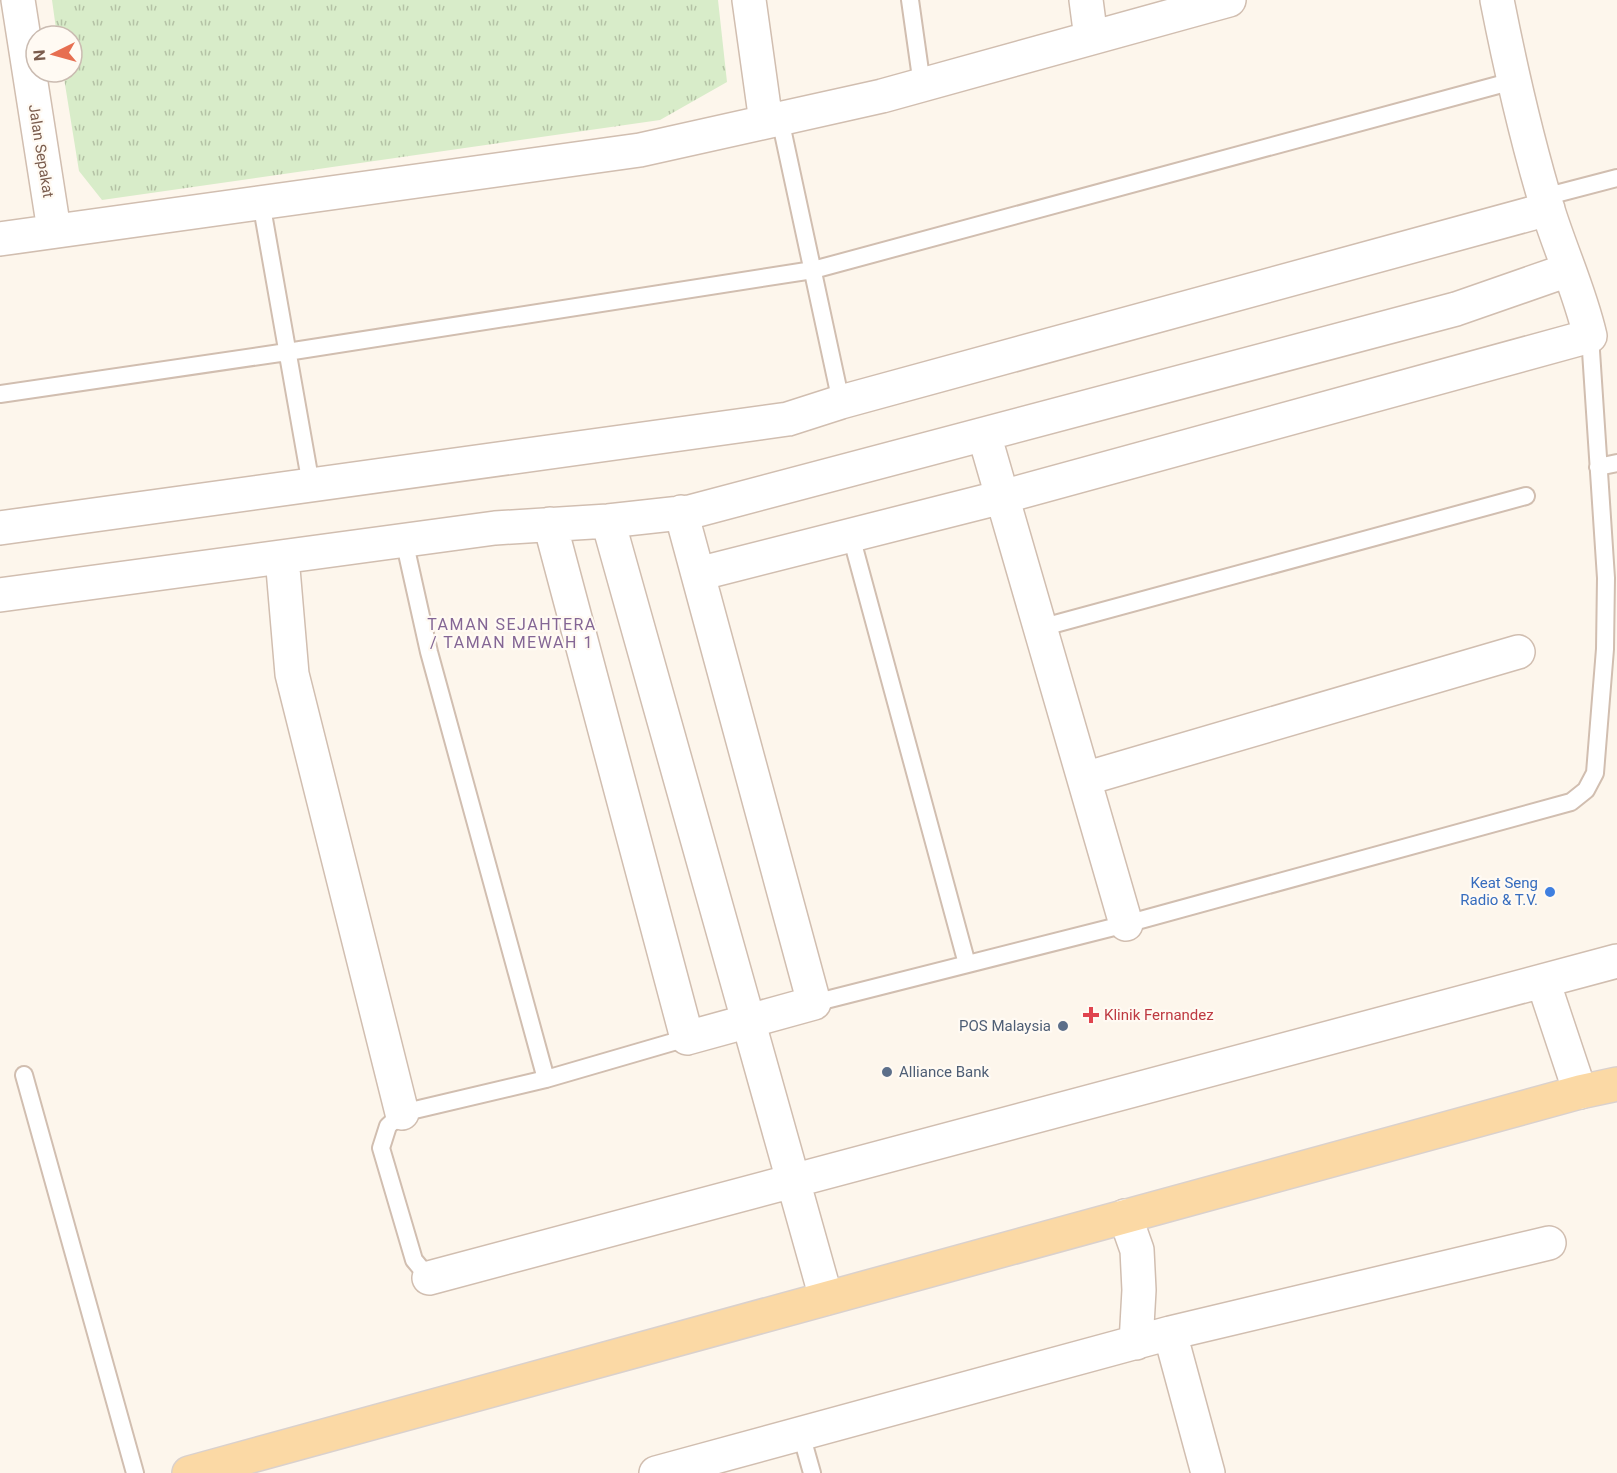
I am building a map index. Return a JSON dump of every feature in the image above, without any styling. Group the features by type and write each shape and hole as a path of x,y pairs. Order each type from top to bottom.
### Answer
{"main road":[{"path":"189,1473 1580,1092 1617,1084"}],"street":[{"name":"Jalan Sepakat","path":"18,0 54,230"},
{"path":"750,0 773,120"},
{"path":"1086,0 1091,38"},
{"path":"0,239 639,150 882,96 1229,0"},
{"path":"698,574 1002,498 1590,336 1582,304 1546,203 1513,81 1497,0"},
{"path":"0,528 788,419 841,402 1546,203"},
{"path":"0,595 495,528 608,521 681,512 1456,309 1568,270"},
{"path":"984,434 1126,924"},
{"path":"550,524 687,1038 814,1004 681,512"},
{"path":"608,521 826,1298"},
{"path":"282,557 292,674 402,1113"},
{"path":"1084,779 1518,652"},
{"path":"429,1278 1617,961"},
{"path":"1543,981 1580,1092"},
{"path":"1125,1216 1137,1250 1139,1290 1136,1343"},
{"path":"656,1473 1170,1334 1549,1243"},
{"path":"1170,1334 1208,1473"}],"lane":[{"path":"910,0 922,85"},
{"path":"0,394 813,270 1513,81"},
{"path":"773,120 813,270 841,402"},
{"path":"1546,203 1617,178"},
{"path":"261,202 311,485"},
{"path":"814,1004 1126,924 1571,802 1586,790 1595,773 1605,649 1606,578 1590,336"},
{"path":"1598,467 1617,463"},
{"path":"1040,628 1526,496"},
{"path":"851,536 967,964"},
{"path":"404,540 429,652 546,1078"},
{"path":"429,1278 414,1260 381,1148 388,1126 402,1113 546,1078 687,1038"},
{"path":"24,1075 135,1473"},
{"path":"801,1434 812,1473"}],"green space":[{"path":"52,0 718,0 727,82 660,120 102,200 79,171 65,84 84,84 84,24 55,24"}],"place":[{"name":"Keat Seng Radio & T.V.","path":"1550,892"},
{"name":"Klinik Fernandez","path":"1091,1015"},
{"name":"POS Malaysia","path":"1063,1026"},
{"name":"Alliance Bank","path":"887,1072"}],"district":[{"name":"TAMAN SEJAHTERA / TAMAN MEWAH 1","path":"512,633"}]}
